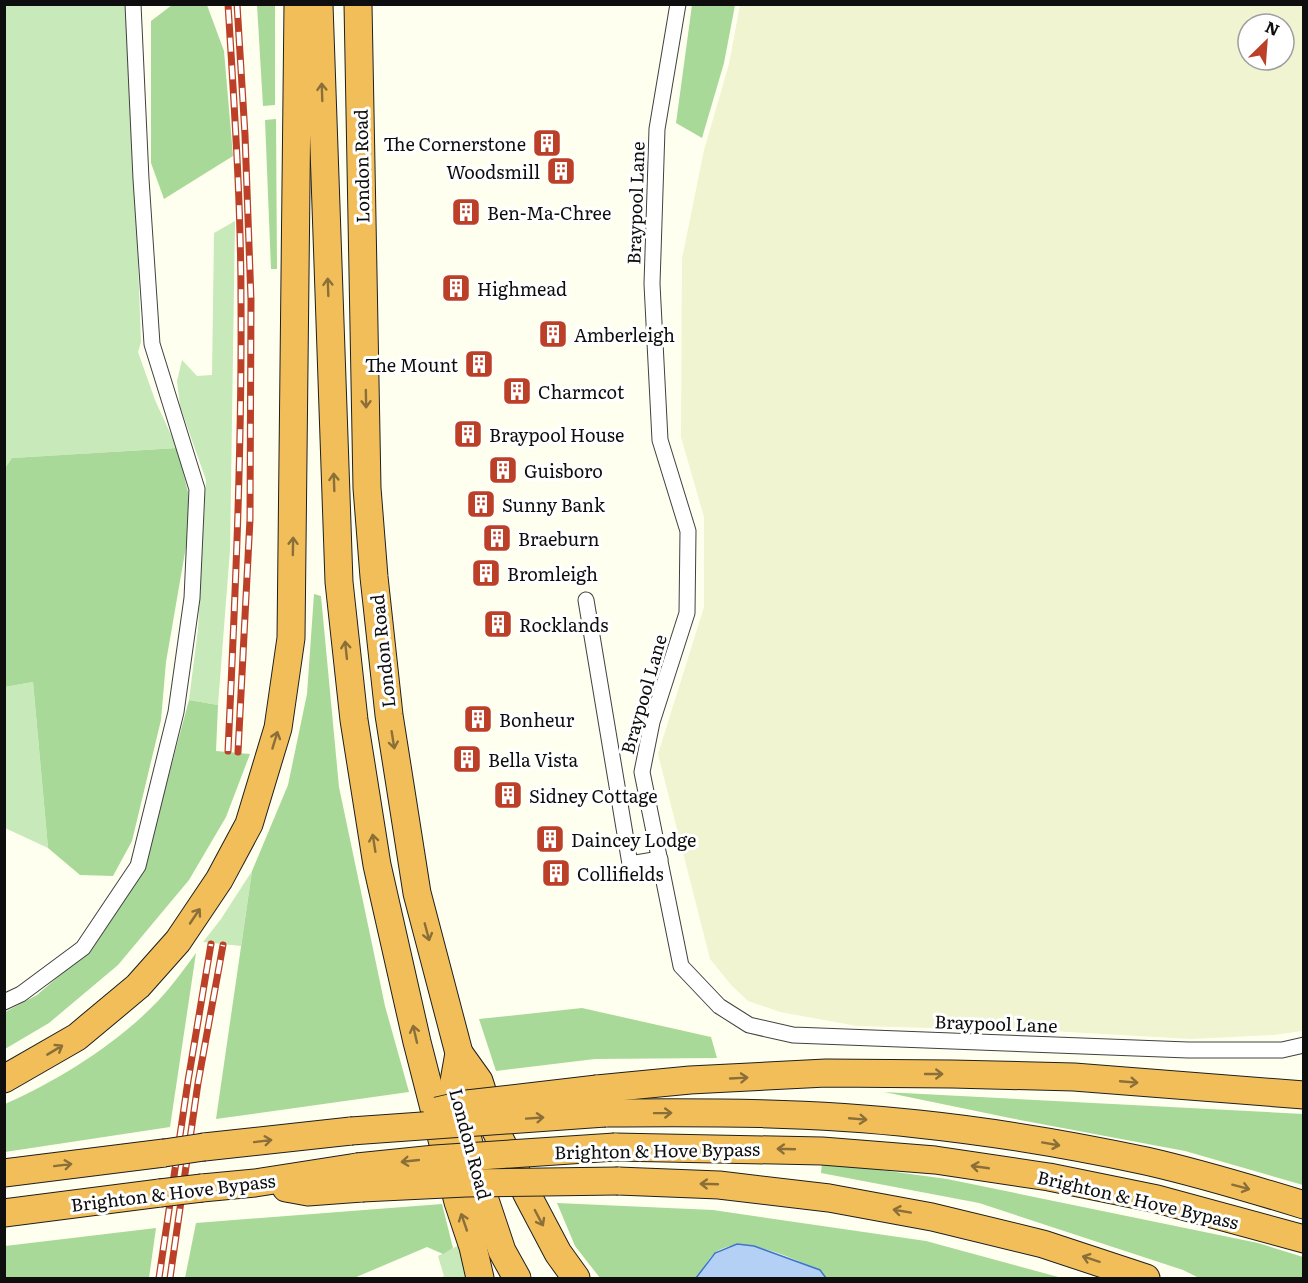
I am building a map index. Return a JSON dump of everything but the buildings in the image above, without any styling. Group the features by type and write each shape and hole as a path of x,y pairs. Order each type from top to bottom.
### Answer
{"highway":[{"path":"4,1079 77,1037 138,986 178,941 219,880 249,824 278,728 291,638 298,4"},
{"name":"London Road","path":"319,4 339,582 354,720 377,865 412,1020 458,1202 473,1247 480,1278"},
{"name":"London Road","path":"358,4 367,489 389,715 417,893 459,1053 453,1087 502,1251 517,1278"},
{"path":"459,1053 479,1081 493,1125 524,1188 558,1253 576,1278"},
{"path":"4,1173 351,1131 467,1104 601,1101 690,1080 826,1073 952,1074 1074,1077 1304,1095"},
{"name":"Brighton & Hove Bypass","path":"601,1101 724,1112 918,1124 1041,1142 1148,1162 1304,1205"},
{"name":"Brighton & Hove Bypass","path":"4,1214 202,1188 360,1178 446,1158 615,1147 822,1150 935,1160 1049,1177 1157,1199 1304,1239"},
{"path":"360,1178 476,1182 618,1180 719,1185 829,1198 932,1217 1043,1244 1146,1278"}],"street":[{"path":"4,1002 21,994 82,948 138,866 176,712 192,598 197,489 152,344 133,4"},
{"name":"Braypool Lane","path":"678,4 657,129 652,284 660,440 688,531 687,614 652,722 642,772 681,966 719,1006 749,1025 793,1035 1188,1050 1282,1050 1304,1045"},
{"path":"586,600 630,864 660,859"}],"green space":[{"path":"5,5 125,5 135,179 141,342 138,352 155,400 177,448 12,458 5,470"},
{"path":"172,5 207,5 224,51 233,156 164,199 151,163 151,21"},
{"path":"257,5 275,5 275,105 263,106"},
{"path":"692,5 735,5 724,63 702,138 676,123"},
{"path":"740,5 1303,5 1303,1031 1273,1035 1191,1039 1052,1031 857,1026 780,1012 748,1001 732,986 710,959 658,754 704,607 704,517 681,437 682,259 704,150 729,64"},
{"path":"276,119 277,269 271,269 265,120"},
{"path":"235,221 230,550 218,705 189,700 198,629 206,480 180,406 177,381 182,360 197,376 212,375 214,233"},
{"path":"177,448 188,492 188,535 166,662 161,720 132,841 113,876 80,875 48,848 33,682 5,687 4,470 12,458"},
{"path":"314,594 321,596 339,787 385,1006 409,1092 216,1119 252,871 288,785 307,694"},
{"path":"33,682 48,848 5,828 5,687"},
{"path":"189,700 218,705 216,751 250,754 226,817 189,880 118,965 49,1023 5,1049 5,1012 37,995 88,951 144,867"},
{"path":"252,871 241,946 203,942 221,919"},
{"path":"196,953 170,1127 5,1152 5,1104 46,1084 86,1060 124,1032 158,1001"},
{"path":"582,1008 711,1037 717,1058 595,1059 496,1071 479,1019"},
{"path":"884,1092 1303,1114 1303,1185 1185,1151"},
{"path":"822,1162 947,1179 1258,1243 1303,1257 1303,1278 1199,1278 1183,1270 979,1203 821,1173"},
{"path":"557,1203 713,1210 926,1241 1062,1278 826,1278 820,1270 782,1254 754,1246 740,1245 716,1252 696,1278 600,1278 575,1246"},
{"path":"442,1204 453,1248 443,1254 427,1247 354,1278 185,1278 196,1223"},
{"path":"156,1228 149,1278 5,1278 5,1246"},
{"path":"459,1245 469,1278 442,1278 444,1276 438,1256"}],"water":[{"path":"737,1244 754,1246 820,1270 826,1278 696,1278 715,1253"}],"railway":[{"path":"228,4 241,263 241,357 238,526 228,751"},
{"path":"237,4 245,135 251,300 250,519 238,752"},
{"path":"159,1278 211,944"},
{"path":"170,1278 198,1083 223,945"}],"place":[{"name":"The Cornerstone","path":"547,143"},
{"name":"Woodsmill","path":"561,171"},
{"name":"Ben-Ma-Chree","path":"466,212"},
{"name":"Highmead","path":"456,288"},
{"name":"Amberleigh","path":"553,334"},
{"name":"The Mount","path":"479,364"},
{"name":"Charmcot","path":"517,391"},
{"name":"Braypool House","path":"468,434"},
{"name":"Guisboro","path":"503,470"},
{"name":"Sunny Bank","path":"481,504"},
{"name":"Braeburn","path":"497,538"},
{"name":"Bromleigh","path":"486,573"},
{"name":"Rocklands","path":"498,624"},
{"name":"Bonheur","path":"478,719"},
{"name":"Bella Vista","path":"467,759"},
{"name":"Sidney Cottage","path":"508,795"},
{"name":"Daincey Lodge","path":"550,839"},
{"name":"Collifields","path":"556,873"}]}
